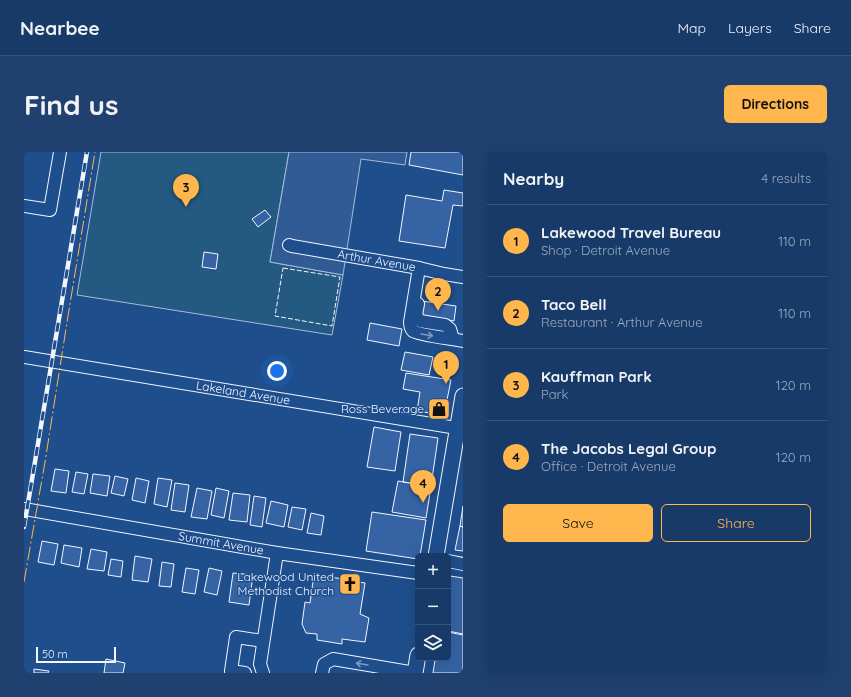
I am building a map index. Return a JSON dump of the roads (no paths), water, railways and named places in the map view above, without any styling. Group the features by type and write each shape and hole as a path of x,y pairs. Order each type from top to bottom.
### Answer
{"main road":[{"path":"437,553 460,429 463,396"},
{"path":"415,673 417,661"}],"street":[{"path":"24,206 50,210 60,152"},
{"name":"Arthur Avenue","path":"290,245 420,268 444,274 463,276"},
{"path":"420,268 410,328 420,334 458,340"},
{"name":"Lakeland Avenue","path":"24,358 460,429"},
{"name":"Summit Avenue","path":"24,510 277,553 415,573"},
{"path":"263,673 260,664 277,553"},
{"path":"451,562 463,564"},
{"path":"245,673 231,671 236,637 263,641"},
{"path":"322,673 324,664 332,659 415,673"}],"railway":[{"path":"24,527 87,152"}],"place":[{"name":"Kauffman Park","path":"186,207"},
{"name":"Taco Bell","path":"438,311"},
{"name":"Lakewood Travel Bureau","path":"446,384"},
{"name":"Ross Beverage","path":"439,409"},
{"name":"The Jacobs Legal Group","path":"423,503"},
{"name":"Lakewood United Methodist Church","path":"350,584"}]}
